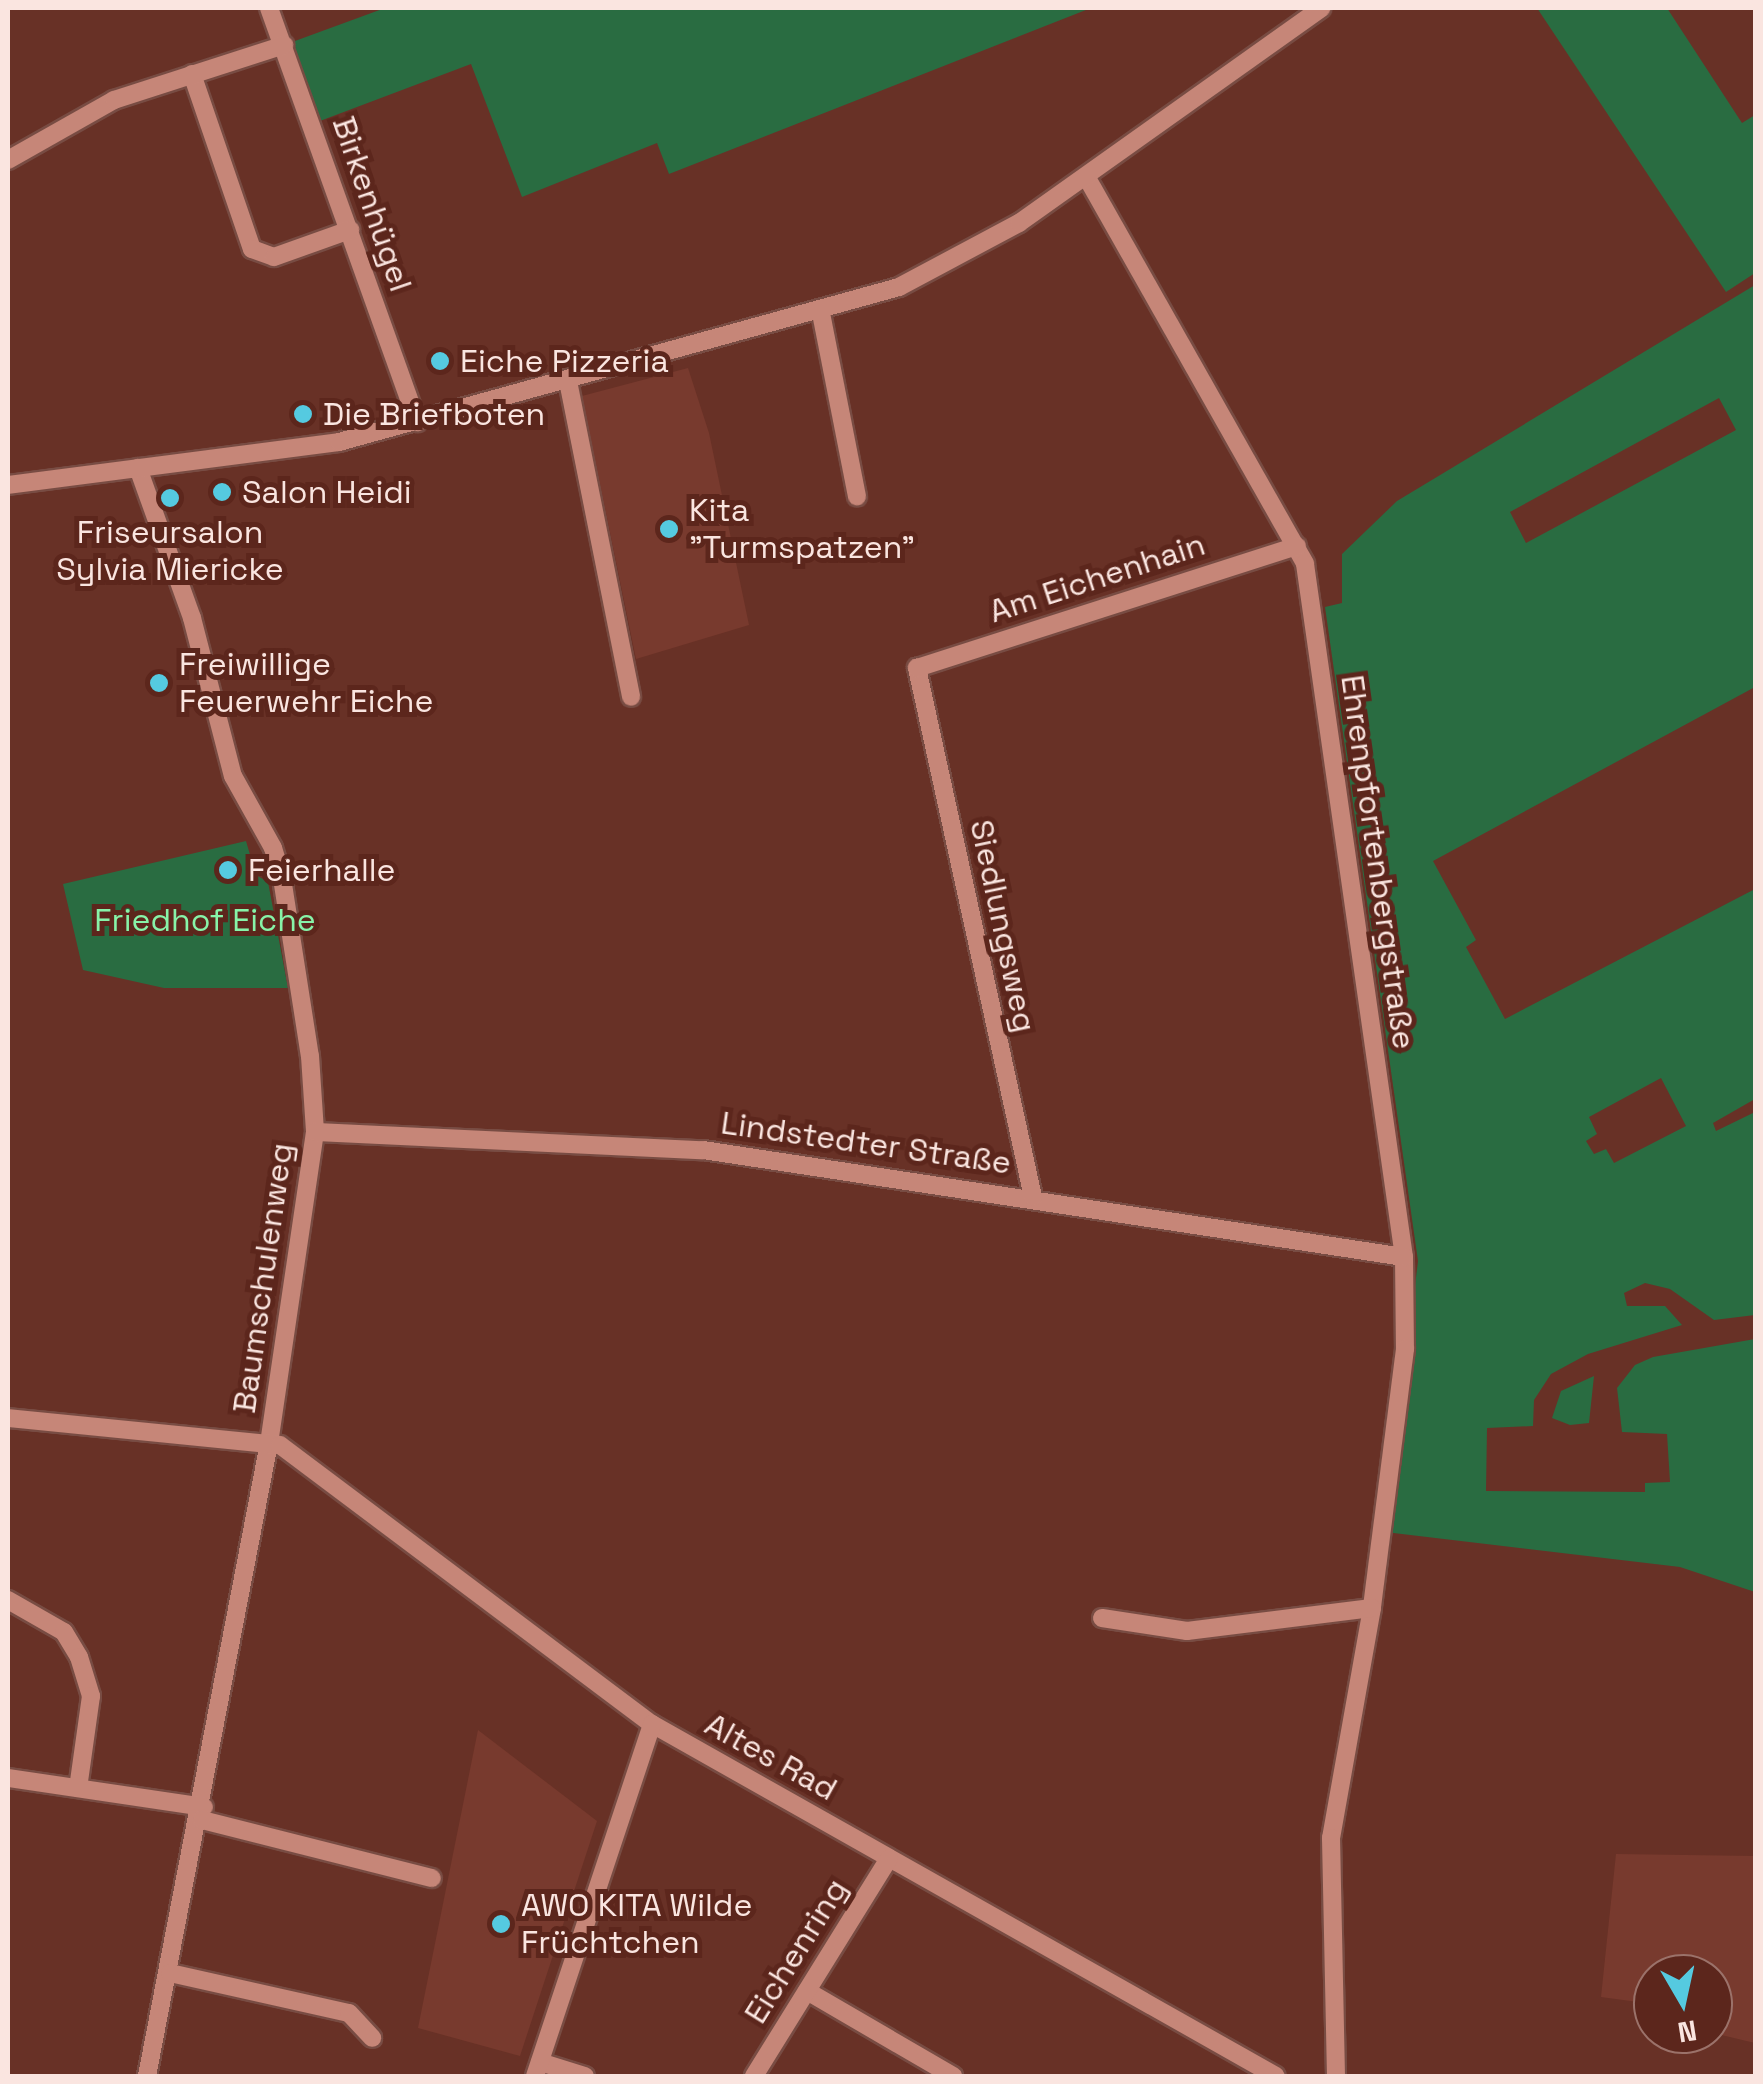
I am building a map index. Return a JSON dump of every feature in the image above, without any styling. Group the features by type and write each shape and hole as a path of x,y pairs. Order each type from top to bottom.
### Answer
{"street":[{"name":"Birkenhügel","path":"269,8 417,422"},
{"path":"8,485 340,442 821,313 952,263 1086,178 1322,8"},
{"path":"8,160 114,100 284,44"},
{"path":"192,74 252,249 274,256 350,230"},
{"name":"Ehrenpfortenbergstraße","path":"1086,178 1305,564 1404,1257 1405,1349 1372,1608 1330,1838 1336,2076"},
{"path":"821,313 857,497"},
{"path":"568,381 632,697"},
{"name":"Baumschulenweg","path":"138,468 192,618 233,776 273,848 282,878 310,1056 315,1132 269,1443 203,1814 148,2076"},
{"name":"Am Eichenhain","path":"917,668 1296,546"},
{"name":"Siedlungsweg","path":"917,668 1032,1197"},
{"name":"Lindstedter Straße","path":"315,1132 703,1150 1032,1197 1404,1257"},
{"path":"8,1418 269,1443"},
{"name":"Altes Rad","path":"269,1443 652,1724 1276,2076"},
{"path":"8,1600 64,1632 79,1657 91,1696 78,1788"},
{"path":"1102,1618 1187,1630 1372,1608"},
{"path":"585,2076 537,2069 652,1724"},
{"path":"8,1778 203,1814 432,1878"},
{"name":"Eichenring","path":"754,2076 890,1858"},
{"path":"170,1973 350,2013 372,2038"},
{"path":"807,1991 954,2076"}],"shaded area":[{"name":"Kita \"Turmspatzen\"","path":"688,368 709,433 749,625 636,659 582,396"},
{"name":"AWO KITA Wilde Früchtchen","path":"478,1730 597,1821 520,2056 418,2028"},
{"path":"1616,1854 1755,1856 1755,2043 1733,2038 1733,1954 1633,1954 1633,2001 1601,1997"}],"green space":[{"path":"385,8 1091,8 669,174 657,143 522,197 471,64 312,124 284,45"},
{"path":"1537,8 1667,8 1742,123 1755,115 1755,273 1726,292"},
{"path":"1755,285 1755,687 1433,861 1476,940 1466,947 1505,1019 1755,889 1755,1099 1713,1123 1716,1131 1755,1112 1755,1315 1714,1320 1670,1289 1645,1283 1624,1293 1627,1306 1665,1306 1682,1325 1588,1354 1551,1374 1534,1400 1533,1426 1487,1428 1486,1491 1645,1492 1645,1483 1670,1482 1667,1434 1622,1432 1617,1388 1635,1365 1653,1357 1755,1339 1755,1592 1680,1567 1385,1532 1418,1261 1325,607 1342,603 1342,554 1397,501","holes":["1719,398 1736,430 1526,543 1510,512","1661,1078 1686,1126 1614,1163 1606,1149 1594,1154 1586,1141 1597,1134 1589,1117"]},
{"name":"Friedhof Eiche","path":"246,841 256,875 268,882 288,988 164,988 83,970 63,884"},
{"path":"1594,1376 1589,1423 1570,1425 1552,1418 1561,1391"}],"place":[{"name":"Eiche Pizzeria","path":"440,361"},
{"name":"Die Briefboten","path":"303,414"},
{"name":"Salon Heidi","path":"222,492"},
{"name":"Friseursalon Sylvia Miericke","path":"170,498"},
{"name":"Kita \"Turmspatzen\"","path":"669,529"},
{"name":"Freiwillige Feuerwehr Eiche","path":"159,683"},
{"name":"Feierhalle","path":"228,870"},
{"name":"AWO KITA Wilde Früchtchen","path":"501,1924"}]}
